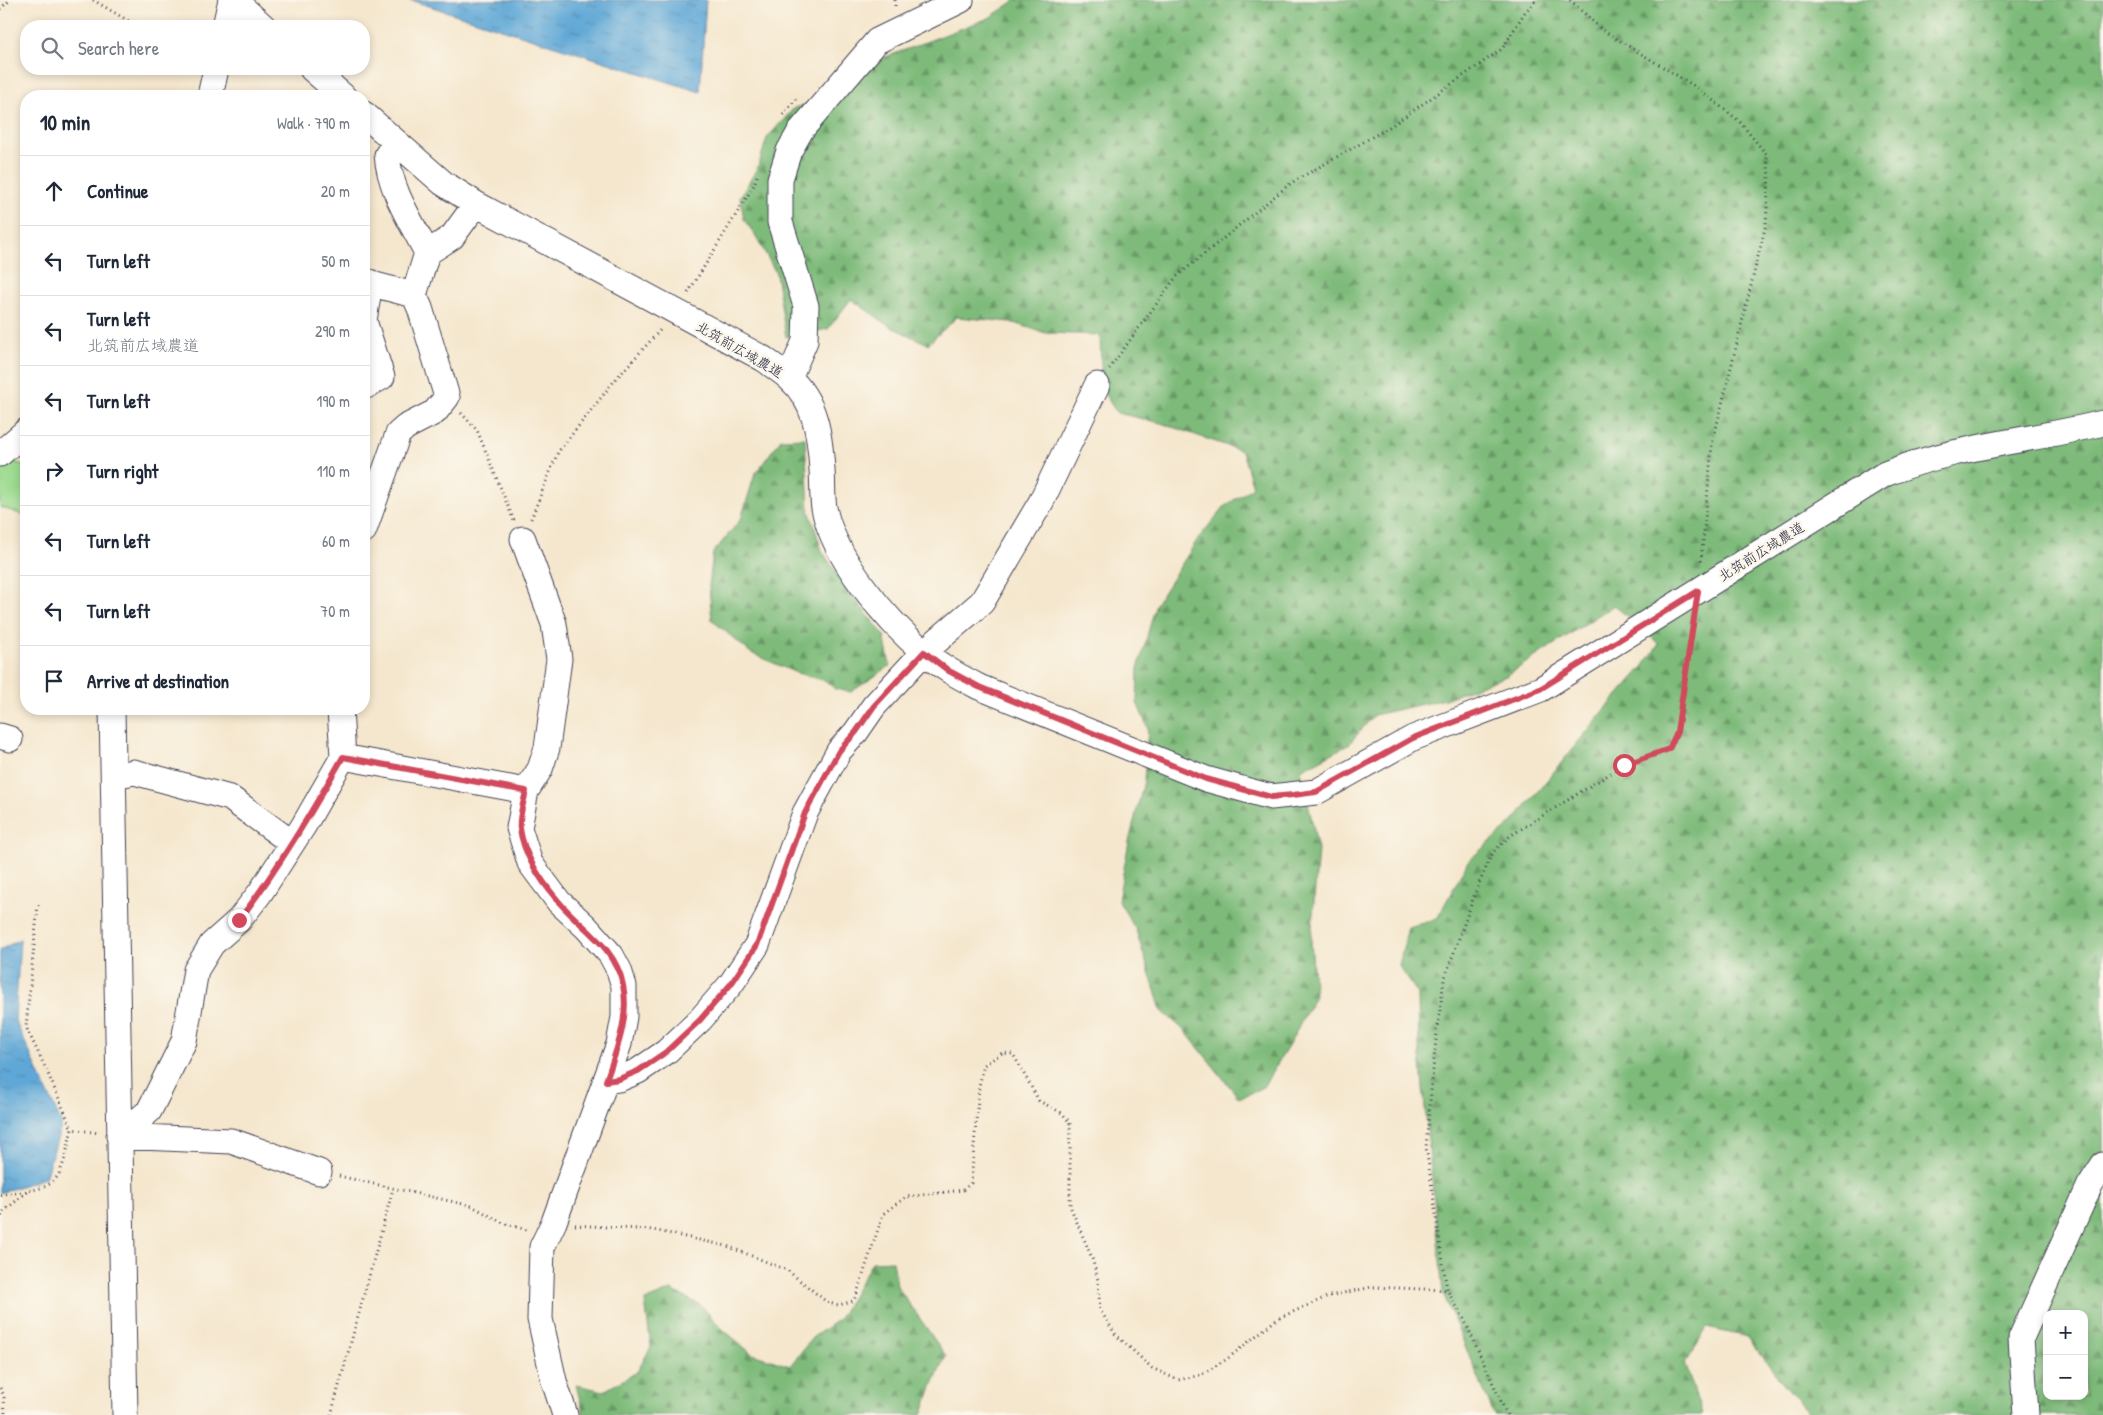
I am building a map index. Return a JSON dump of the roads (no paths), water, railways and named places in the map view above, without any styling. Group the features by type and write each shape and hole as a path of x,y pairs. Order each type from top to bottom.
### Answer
{"street":[{"path":"227,20 232,0 256,20"},
{"path":"789,378 805,341 806,306 780,222 780,179 789,152 801,130 877,41 960,0"},
{"path":"211,90 215,75"},
{"path":"319,75 336,90"},
{"name":"北筑前広域農道","path":"370,119 443,183 476,204 764,359 789,378 802,393 816,420 821,449 824,508 834,536 857,578 885,614 924,652 949,671 979,687 1206,779 1271,797 1316,792 1413,738 1540,689 1885,474 1916,462 1948,454 2103,423"},
{"path":"396,142 387,155 388,172 398,197 427,253"},
{"path":"370,513 398,434 406,427 435,412 447,398 420,308 414,295 427,253 452,237 476,204"},
{"path":"370,283 414,295"},
{"path":"370,340 382,377 370,384"},
{"path":"606,1081 619,1079 638,1071 666,1052 700,1020 731,984 757,945 805,813 839,751 856,732 874,706 924,652 982,602 1041,502 1097,385"},
{"path":"523,539 554,624 559,659 547,748 540,769 526,791 520,828 530,863 559,902 586,927 611,955 619,970 624,986 624,1017 619,1044 551,1229 542,1247 540,1319 554,1381 565,1415"},
{"path":"112,715 125,1415"},
{"path":"119,1136 149,1111 184,1041 196,970 212,944 239,920 260,893 343,757 340,715"},
{"path":"343,757 526,791"},
{"path":"114,776 134,772 230,798 292,843"},
{"path":"119,1136 232,1141 319,1172"},
{"path":"2026,1415 2021,1338 2090,1185 2103,1164"}],"water":[{"path":"410,0 706,0 700,92"},
{"path":"20,939 15,1020 62,1124 45,1178 0,1193 0,950"}]}
